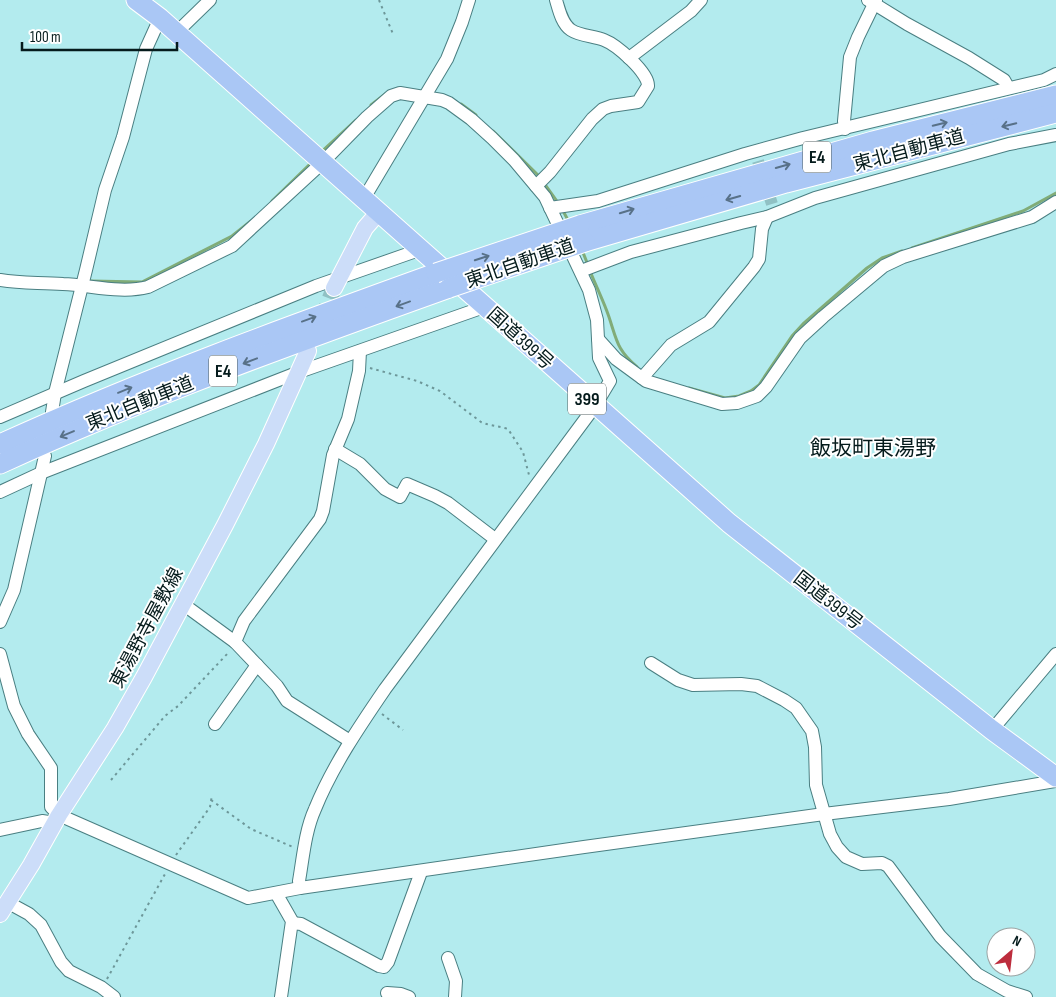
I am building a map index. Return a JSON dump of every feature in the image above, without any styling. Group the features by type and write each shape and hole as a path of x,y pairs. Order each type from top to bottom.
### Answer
{"highway":[{"name":"国道399号","path":"136,0 160,18 419,250 729,523 992,730 1056,777"},
{"name":"東北自動車道","path":"0,464 114,415 259,357 449,288 582,234 874,141 1056,94"},
{"name":"東北自動車道","path":"0,444 96,402 232,348 436,273 1056,113"}],"main road":[{"path":"337,284 365,228 378,213"},
{"name":"東湯野寺屋敷線","path":"4,908 57,819 115,728 183,604 266,444 308,351"}],"street":[{"path":"176,33 210,0"},
{"path":"363,200 446,59 469,0"},
{"path":"540,182 592,119 603,109 638,102 648,86 648,81 629,58 612,44 605,40 572,32 566,26 556,0"},
{"path":"629,58 691,11 701,0"},
{"path":"845,129 850,57 872,1 1004,80 1008,87"},
{"path":"52,412 55,393 111,168 123,137 146,49 160,18"},
{"path":"557,207 598,201 757,156 803,138 1008,87 1044,80 1056,74"},
{"path":"0,280 140,289 148,287 232,246 322,163 367,117 391,96 400,94 427,92 449,103 471,119 540,182 557,207 586,269 597,320 599,358 610,381 595,406 530,492 350,741 314,810 304,852 299,881 300,888"},
{"path":"586,269 631,252 860,185 1009,144 1056,134"},
{"path":"598,339 616,359 644,374 655,384 722,404 737,403 757,396 766,388 804,334 884,266 903,257 1032,217 1056,202"},
{"path":"644,374 671,345 709,322 754,267 759,259 762,229 771,212"},
{"path":"0,417 316,286 337,284 419,250"},
{"path":"0,492 41,473 299,372 484,307"},
{"path":"235,642 244,621 320,520 335,450 348,419 360,351"},
{"path":"335,450 360,464 385,489 400,497 407,484 435,496 495,540"},
{"path":"0,622 14,590 45,456"},
{"path":"183,604 235,642 277,686 287,701 350,741"},
{"path":"0,654 14,706 28,734 51,768 51,807 57,819"},
{"path":"992,730 1056,654"},
{"path":"651,663 678,680 693,685 740,684 757,686 796,708 812,730 815,747 816,785 836,847 846,856 862,864 882,862 888,866 940,936 977,974 998,987 1026,997"},
{"path":"215,724 257,666"},
{"path":"0,830 57,819 170,864 248,898 300,888 824,814 949,799 1056,781"},
{"path":"292,923 301,924 384,967 388,962 421,872"},
{"path":"276,893 292,923 282,997"},
{"path":"4,908 29,914 41,925 61,962 69,971 101,987 114,997"},
{"path":"448,958 456,981 455,997"},
{"path":"387,993 401,994 409,997"}],"path":[{"path":"379,0 392,34"},
{"path":"359,365 417,381 440,391 481,422 508,429 523,452 529,472 530,492"},
{"path":"111,780 165,716 178,706 228,653 235,642"},
{"path":"373,707 404,730"},
{"path":"101,987 119,959 170,864 210,807 212,795"},
{"path":"211,800 260,834 304,852"}],"waterway":[{"path":"371,105 388,92"},
{"path":"461,104 476,115"},
{"path":"320,153 356,120"},
{"path":"493,131 540,177"},
{"path":"272,201 309,165"},
{"path":"544,183 559,204"},
{"path":"912,248 1023,211 1056,193"},
{"path":"562,209 569,222"},
{"path":"91,281 142,282 232,236 251,221"},
{"path":"582,250 588,265"},
{"path":"689,388 725,398 739,396 751,391 759,385 792,336 803,324 867,268 882,258 902,251"},
{"path":"590,271 607,311 618,345 637,367"}],"tunnel":[{"path":"758,161 772,204"},
{"path":"321,321 334,288"}],"district":[{"name":"飯坂町東湯野","path":"873,448"}]}
